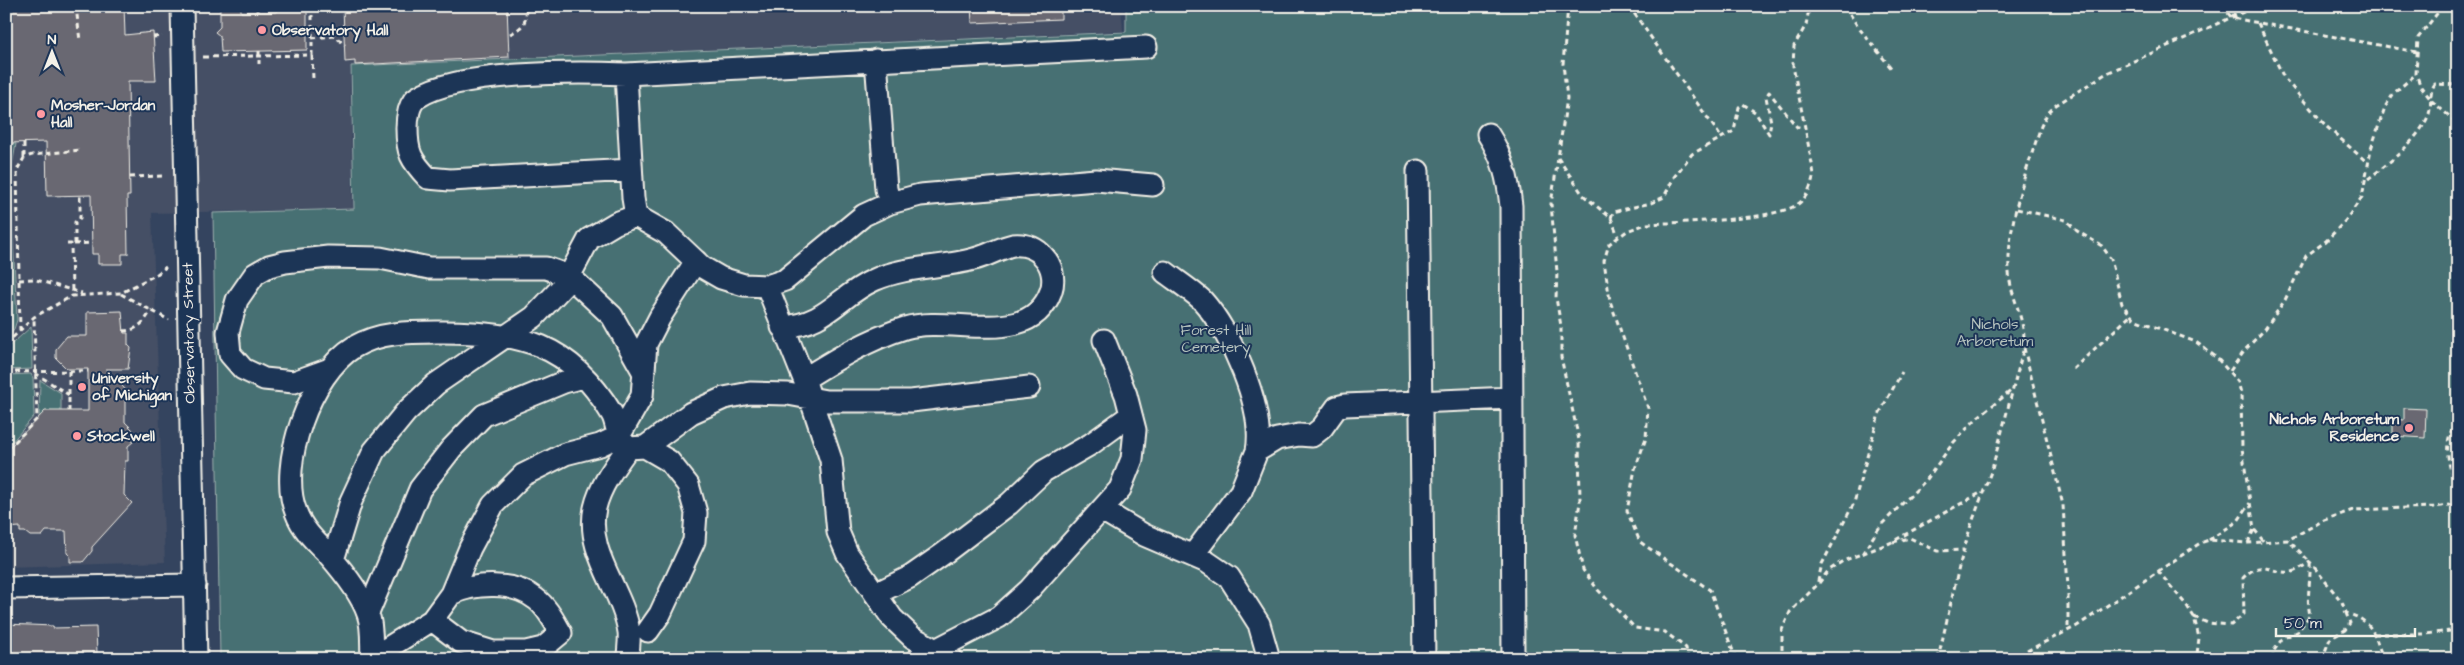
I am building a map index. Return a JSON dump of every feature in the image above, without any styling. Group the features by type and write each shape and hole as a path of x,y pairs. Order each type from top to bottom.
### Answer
{"street":[{"name":"Observatory Street","path":"182,6 196,659"},
{"path":"631,170 450,180 428,178 414,163 407,148 407,116 416,98 435,88 459,82 497,78 585,72 626,74 1146,47"},
{"path":"876,60 886,189 890,203"},
{"path":"626,74 631,170 636,216"},
{"path":"1488,134 1500,153 1508,176 1511,206 1513,659"},
{"path":"1418,171 1424,659"},
{"path":"333,560 351,501 374,451 406,412 436,384 534,317 565,284 589,239 616,223 636,216 666,233 696,261 721,278 744,285 767,286 785,280 864,215 890,203 920,195 1096,180 1153,185"},
{"path":"648,631 660,614 694,541 696,513 688,485 669,461 631,444 613,416 571,362 532,342 504,336 444,332 394,333 354,347 330,369 318,387 293,450 290,488 296,513 308,533 333,560 352,586 368,614 372,658 432,620 452,594 470,548 493,505 523,475 565,454 600,445 631,444 724,398 750,393 788,394 807,389 857,348 906,328 938,323 1005,326 1026,321 1038,313 1048,300 1053,284 1048,260 1031,246 1020,244 1004,247 977,259 887,274 863,286 819,318 796,326 782,327"},
{"path":"330,369 294,382 264,379 243,369 230,354 228,332 237,300 255,274 269,266 284,262 328,257 380,258 429,268 546,268 569,276 612,316 643,371"},
{"path":"628,659 629,633 615,588 604,566 595,541 595,509 610,473 631,444 642,396 646,344 660,317 696,261"},
{"path":"1165,272 1201,300 1232,346 1244,377 1259,433 1257,451 1241,491 1192,555"},
{"path":"767,286 807,389 831,460 838,532 847,553 892,618 935,656 999,617 1029,590 1120,490 1132,459 1135,430 1104,340"},
{"path":"368,614 420,489 451,449 484,416 564,382 583,377"},
{"path":"807,389 834,401 911,401 1030,387"},
{"path":"1257,451 1277,439 1312,436 1318,433 1337,408 1341,406 1512,398"},
{"path":"875,594 910,577 943,554 1009,504 1044,471 1091,444 1131,415"},
{"path":"1102,510 1144,534 1192,555 1229,577 1259,624 1269,659"},
{"path":"6,588 195,585"},
{"path":"432,620 461,642 493,652 526,652 543,648 561,633 545,608 536,598 515,589 480,585 464,588 452,594"}],"path":[{"path":"76,6 80,41"},
{"path":"257,12 258,6"},
{"path":"312,6 313,79"},
{"path":"510,34 521,28 526,22 526,6"},
{"path":"1568,6 1563,64 1567,98 1551,204 1557,272 1556,298 1561,326 1561,358 1579,440 1580,502 1575,535 1583,570 1598,590 1634,628 1665,632 1686,648 1688,659"},
{"path":"1629,6 1721,137"},
{"path":"1736,659 1724,622 1710,590 1640,542 1627,511 1635,469 1646,438 1648,408 1620,332 1609,293 1604,261 1609,244 1618,236 1646,224 1773,214 1798,204 1809,192 1814,174 1793,66 1794,46 1806,25 1809,8 1813,6"},
{"path":"1845,6 1858,27 1892,70"},
{"path":"2222,6 2232,18 2417,52"},
{"path":"2232,18 2240,6"},
{"path":"2068,630 2068,588 2063,505 2024,347 2024,334 2009,274 2016,208 2041,126 2047,114 2056,105 2107,73 2257,6"},
{"path":"2444,6 2418,38 2416,74 2421,87 2432,101 2458,124"},
{"path":"2258,23 2284,78 2327,127 2369,164"},
{"path":"153,37 162,36"},
{"path":"312,38 335,36 345,45"},
{"path":"202,57 259,53 312,55"},
{"path":"259,53 259,64"},
{"path":"2230,371 2245,350 2265,329 2285,300 2306,256 2326,241 2345,221 2362,197 2367,180 2371,149 2385,107 2394,93 2416,74"},
{"path":"2367,180 2385,166 2418,133 2428,114 2432,101 2433,86 2435,84 2458,84"},
{"path":"1611,218 1613,212 1651,203 1664,197 1674,177 1692,154 1734,130 1739,107 1743,104 1755,112 1769,134 1771,122 1766,97 1769,92 1797,127 1804,126"},
{"path":"20,331 17,170 24,158 24,143"},
{"path":"24,158 32,155 80,150"},
{"path":"1558,158 1583,195 1611,218 1618,236"},
{"path":"130,177 165,176"},
{"path":"72,296 71,244 74,222 80,218 80,195"},
{"path":"2016,208 2066,220 2077,231 2102,246 2111,259 2122,304 2134,319 2196,342 2230,371 2238,382 2241,393 2242,448 2254,529 2264,542"},
{"path":"71,244 92,243"},
{"path":"6,344 34,319 72,296 121,293 157,274 166,266"},
{"path":"36,280 38,275"},
{"path":"19,280 36,280 84,294"},
{"path":"121,293 169,320"},
{"path":"123,331 139,326 146,320 152,310"},
{"path":"2073,369 2131,315"},
{"path":"6,472 9,472 9,448 37,419 34,319"},
{"path":"1938,659 1964,550 1992,469 2024,347"},
{"path":"69,371 69,412"},
{"path":"6,372 88,371"},
{"path":"35,372 69,395"},
{"path":"1817,585 1822,564 1854,503 1879,414 1902,372"},
{"path":"1862,554 1881,525 1927,479 1953,443 1978,417 2012,390"},
{"path":"2458,421 2450,430 2447,444 2447,456 2458,497"},
{"path":"1782,659 1782,630 1790,612 1828,571 1890,542 1983,492"},
{"path":"2011,659 2068,630 2190,548 2209,540 2238,521 2246,512 2250,500"},
{"path":"2209,540 2248,542 2288,540 2324,520 2353,510 2434,507 2458,504"},
{"path":"2248,542 2254,529"},
{"path":"1890,542 1910,538 1938,550 1964,550"},
{"path":"2288,540 2319,572 2342,602 2350,623 2345,630 2330,639 2322,659"},
{"path":"2194,616 2208,623 2231,625 2244,614 2244,578 2252,569 2262,568 2292,572 2310,562"},
{"path":"2273,659 2272,652 2282,639 2298,631 2310,615 2308,603 2311,583 2310,562"},
{"path":"2158,571 2194,616 2199,638 2197,654 2199,659"},
{"path":"2346,612 2362,618 2372,628 2383,659"},
{"path":"2373,634 2426,634 2458,630"}],"shaded area":[{"name":"University of Michigan","path":"6,6 1121,6 1123,31 350,66 353,209 152,213 165,562 6,567"}],"green space":[{"path":"1126,6 2458,6 2458,659 220,659 213,213 354,209 351,66 1126,32"},
{"path":"6,137 8,137 8,143 16,144 10,176 17,320 14,329 6,338"},
{"path":"31,327 32,369 6,370 6,349"},
{"path":"31,374 33,378 34,416 6,449 6,375"},
{"path":"40,380 61,393 61,411 39,418"}],"building":[{"name":"Mosher-Jordan Hall","path":"6,6 124,6 125,35 153,32 156,81 128,81 130,196 127,196 128,254 122,254 122,264 98,264 98,254 92,254 91,195 47,196 46,142 9,143"},
{"name":"Observatory Hall","path":"220,6 241,6 241,12 277,12 276,6 307,6 307,50 221,52 220,36 215,32 220,27"},
{"path":"343,6 507,6 509,57 355,65 355,61 345,62"},
{"path":"971,6 1061,6 1061,19 972,23"},
{"name":"Stockwell","path":"122,311 124,333 128,333 128,345 131,348 128,369 105,369 125,389 125,422 133,430 133,442 128,446 128,461 125,461 124,495 132,503 92,547 92,551 83,562 70,562 70,556 67,553 66,531 46,531 42,536 30,536 25,532 20,532 20,527 6,528 6,494 9,493 9,448 45,411 88,411 88,369 67,369 56,358 56,349 67,336 87,336 87,312"},
{"name":"Nichols Arboretum Residence","path":"2404,408 2426,409 2425,438 2393,436 2393,419 2404,420"},
{"path":"6,624 53,626 53,628 96,627 97,653 65,654 65,659 6,659"}],"place":[{"name":"Observatory Hall","path":"262,30"},
{"name":"Mosher-Jordan Hall","path":"41,114"},
{"name":"University of Michigan","path":"82,387"},
{"name":"Nichols Arboretum Residence","path":"2409,428"},
{"name":"Stockwell","path":"77,436"}],"park label":[{"name":"Nichols Arboretum","path":"1995,332"},
{"name":"Forest Hill Cemetery","path":"1216,338"}]}
